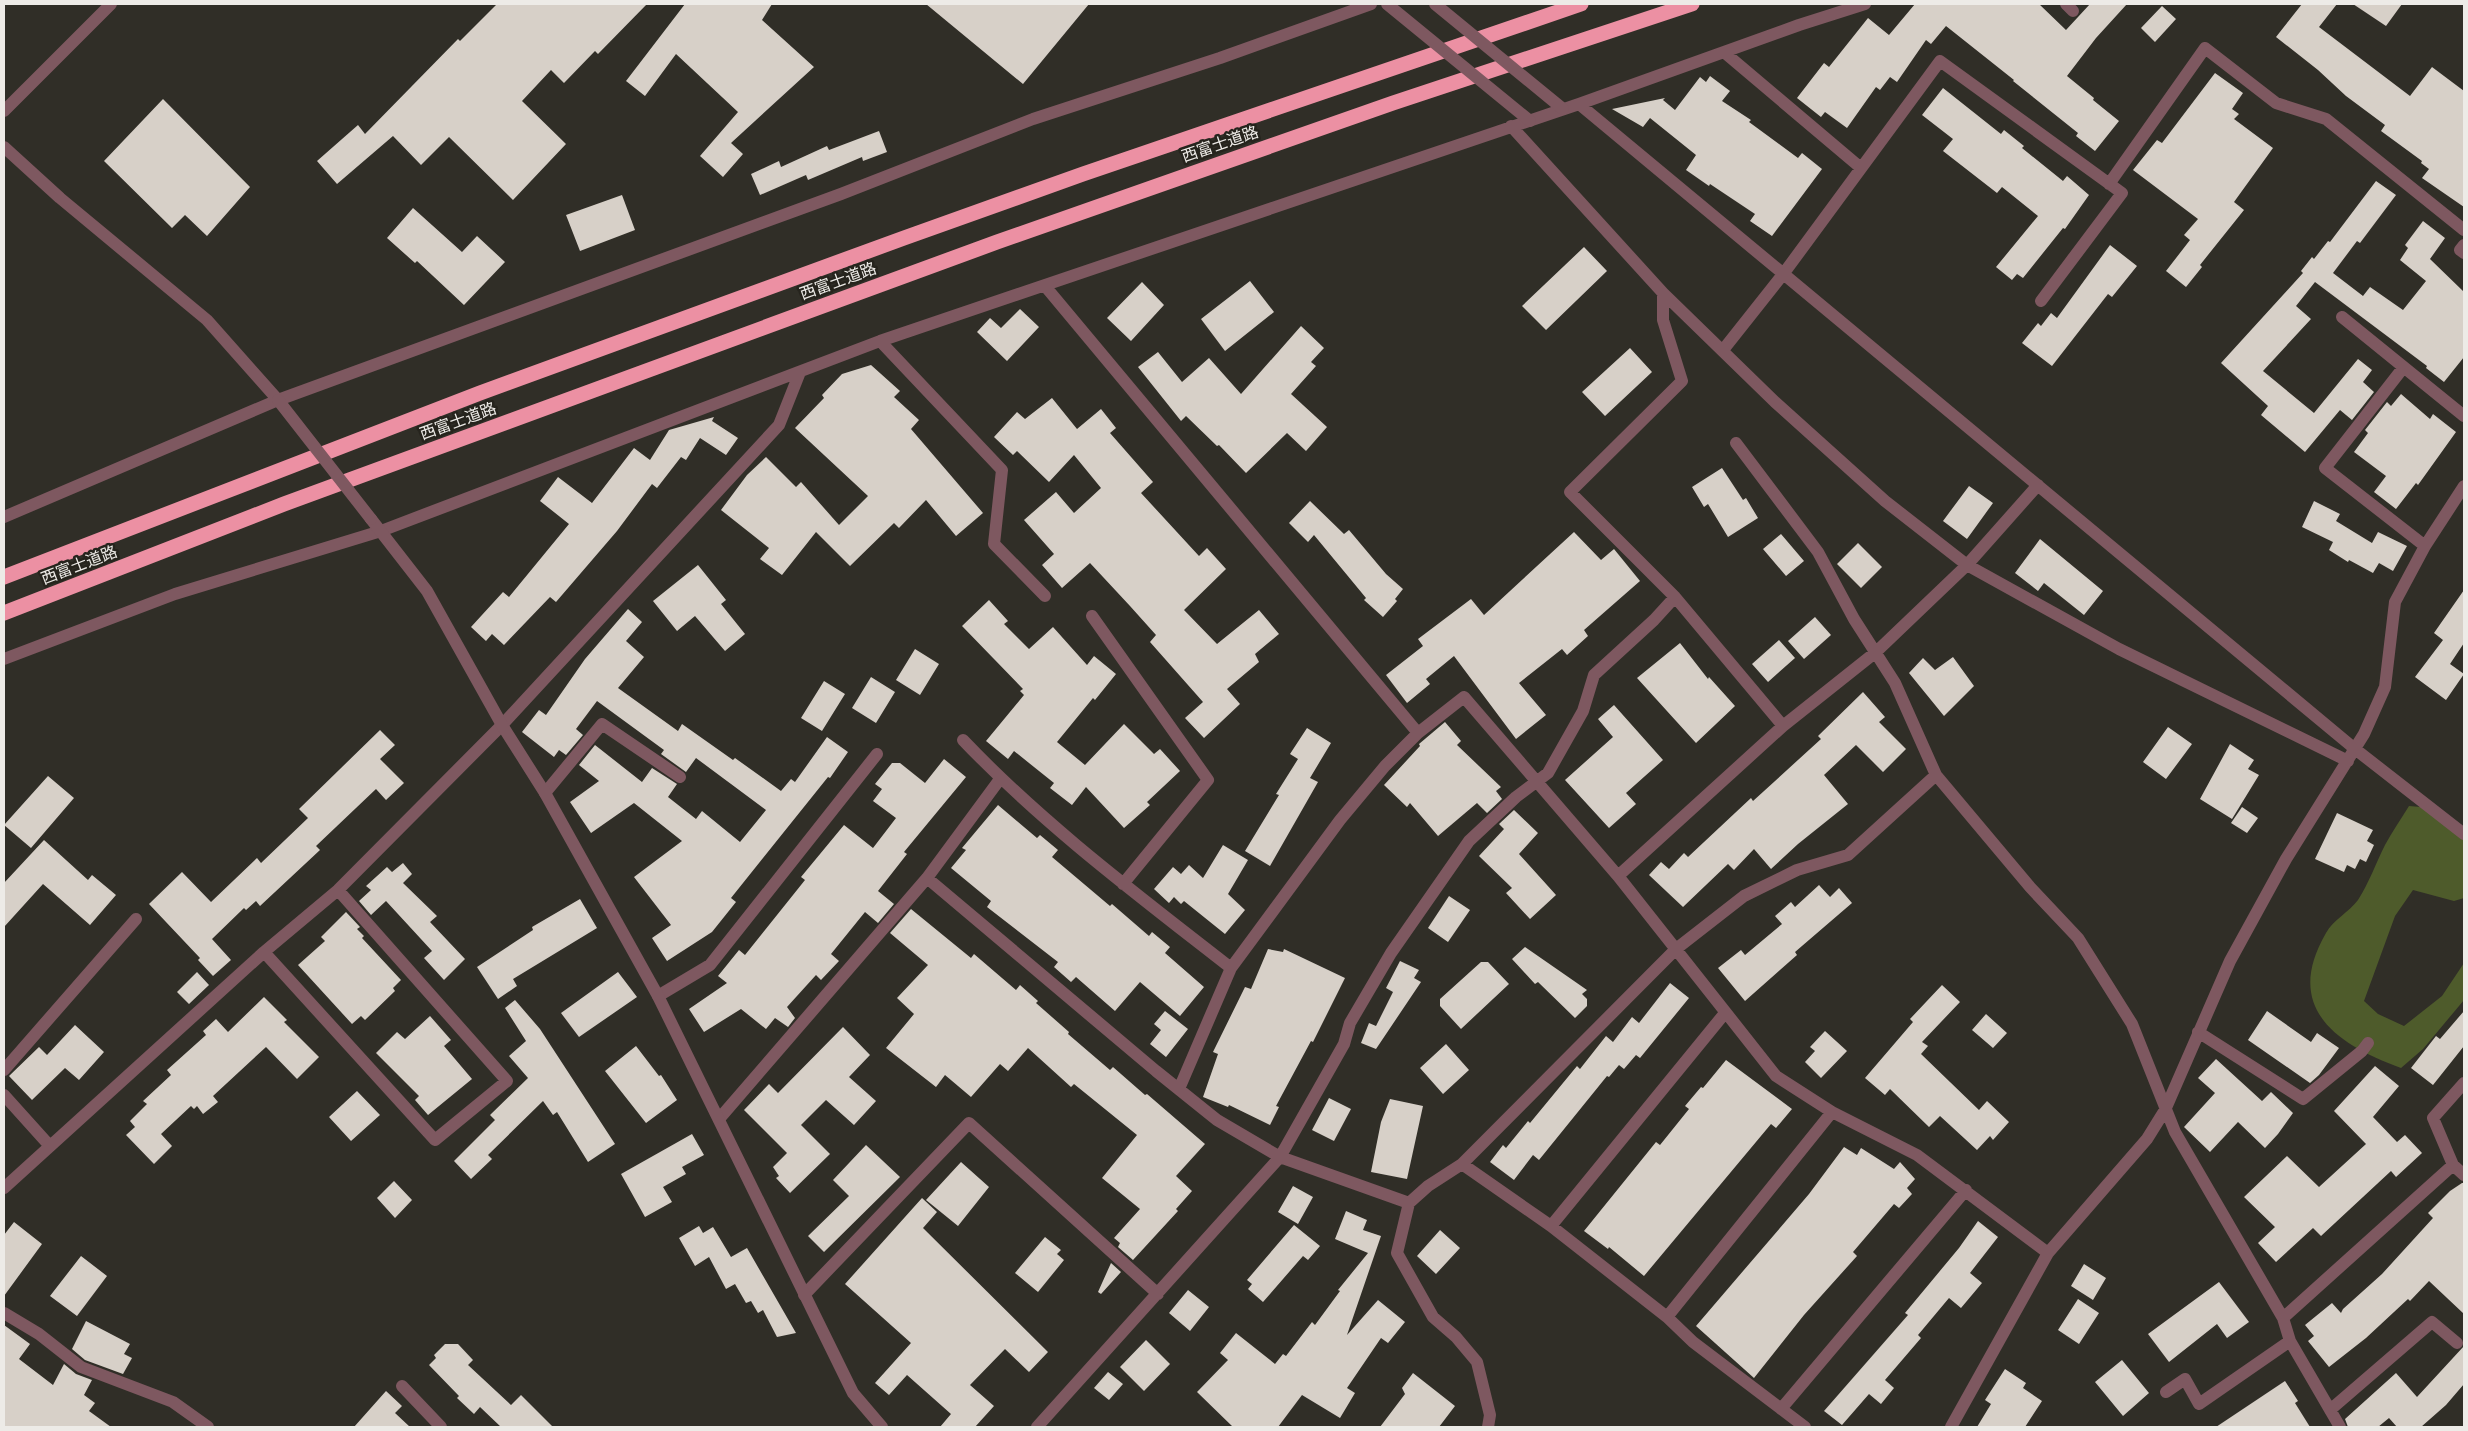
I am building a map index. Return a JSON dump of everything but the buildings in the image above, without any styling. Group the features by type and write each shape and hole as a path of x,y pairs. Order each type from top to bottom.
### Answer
{"highway":[{"name":"西富士道路","path":"4,577 480,393 904,238 1101,167 1581,4"},
{"name":"西富士道路","path":"4,613 284,504 1060,219 1393,103 1692,4"}],"street":[{"path":"4,111 112,4"},
{"path":"4,517 278,400 841,194 1033,119 1220,58 1371,4"},
{"path":"1387,4 1530,121"},
{"path":"1435,4 1563,109"},
{"path":"4,660 176,594 381,531 880,341 1530,121 1799,25 1865,4"},
{"path":"2109,184 2205,48 2276,102 2326,119 2464,230"},
{"path":"1725,53 1861,168"},
{"path":"1723,350 1784,273 1940,61 2122,193 2041,300"},
{"path":"1579,104 2355,749 2464,834"},
{"path":"1511,126 1664,293 1775,402 1886,501 1967,565 2119,649 2348,761"},
{"path":"4,147 60,198 207,320 278,400 427,591 502,725 545,792 658,996 853,1393 882,1427"},
{"path":"2464,245 2460,250 2464,254"},
{"path":"1045,286 1418,733"},
{"path":"1664,293 1664,320 1682,381 1570,492 1675,597 1783,726"},
{"path":"2342,317 2464,416"},
{"path":"880,341 1002,470 994,544 1045,596"},
{"path":"2403,368 2325,468 2425,546"},
{"path":"4,1188 49,1145 264,952 338,890 502,725 779,425 800,372"},
{"path":"1736,443 1818,552 1854,618 1895,683 1936,775 2030,887 2078,938 2132,1024 2175,1132 2283,1318 2290,1341 2340,1427"},
{"path":"1618,876 1783,726 1876,652 1967,565 2038,485"},
{"path":"1951,1427 2048,1253 2147,1139 2165,1110 2230,961 2286,859 2364,734 2386,687 2395,602 2425,546 2464,486"},
{"path":"1038,1427 1280,1157 1344,1044 1350,1023 1391,953 1469,841 1516,797 1548,773 1583,712 1594,675 1654,620 1675,597"},
{"path":"1092,616 1208,780 1123,884"},
{"path":"1179,1089 1231,968 1340,820 1385,766 1418,733 1464,697 1618,876 1776,1076 1832,1112 1917,1155 2048,1253"},
{"path":"545,792 602,724 680,777"},
{"path":"963,740 1000,779 1123,884 1231,968"},
{"path":"658,996 710,965 877,754"},
{"path":"1488,1427 1490,1415 1477,1362 1456,1337 1433,1317 1397,1253 1408,1203 1428,1186 1462,1164 1676,949 1744,896 1797,870 1848,855 1936,775"},
{"path":"719,1119 927,878 1000,779"},
{"path":"927,878 1217,1120 1280,1157 1408,1203"},
{"path":"264,952 435,1140 507,1081 338,890"},
{"path":"4,1070 136,919"},
{"path":"1551,1226 1725,1013"},
{"path":"2198,1032 2303,1099 2362,1051 2368,1043"},
{"path":"2464,1083 2433,1118 2453,1165 2464,1175"},
{"path":"4,1095 49,1145"},
{"path":"1667,1317 1832,1112"},
{"path":"804,1294 969,1123 1158,1294"},
{"path":"1462,1164 1551,1226 1667,1317 1693,1342 1805,1427"},
{"path":"2283,1318 2453,1165"},
{"path":"1781,1409 1966,1190"},
{"path":"4,1313 39,1334 81,1367 173,1402 208,1427"},
{"path":"2330,1410 2432,1322 2457,1344"},
{"path":"2166,1392 2185,1379 2198,1404 2290,1341"},
{"path":"402,1386 441,1427"}],"green space":[{"path":"2409,806 2433,808 2464,838 2464,898 2454,901 2413,890 2395,916 2364,1001 2378,1014 2404,1026 2442,996 2464,963 2464,1000 2423,1049 2401,1068 2355,1047 2337,1034 2323,1019 2313,1002 2310,982 2314,959 2326,933 2358,900 2385,845"}]}
